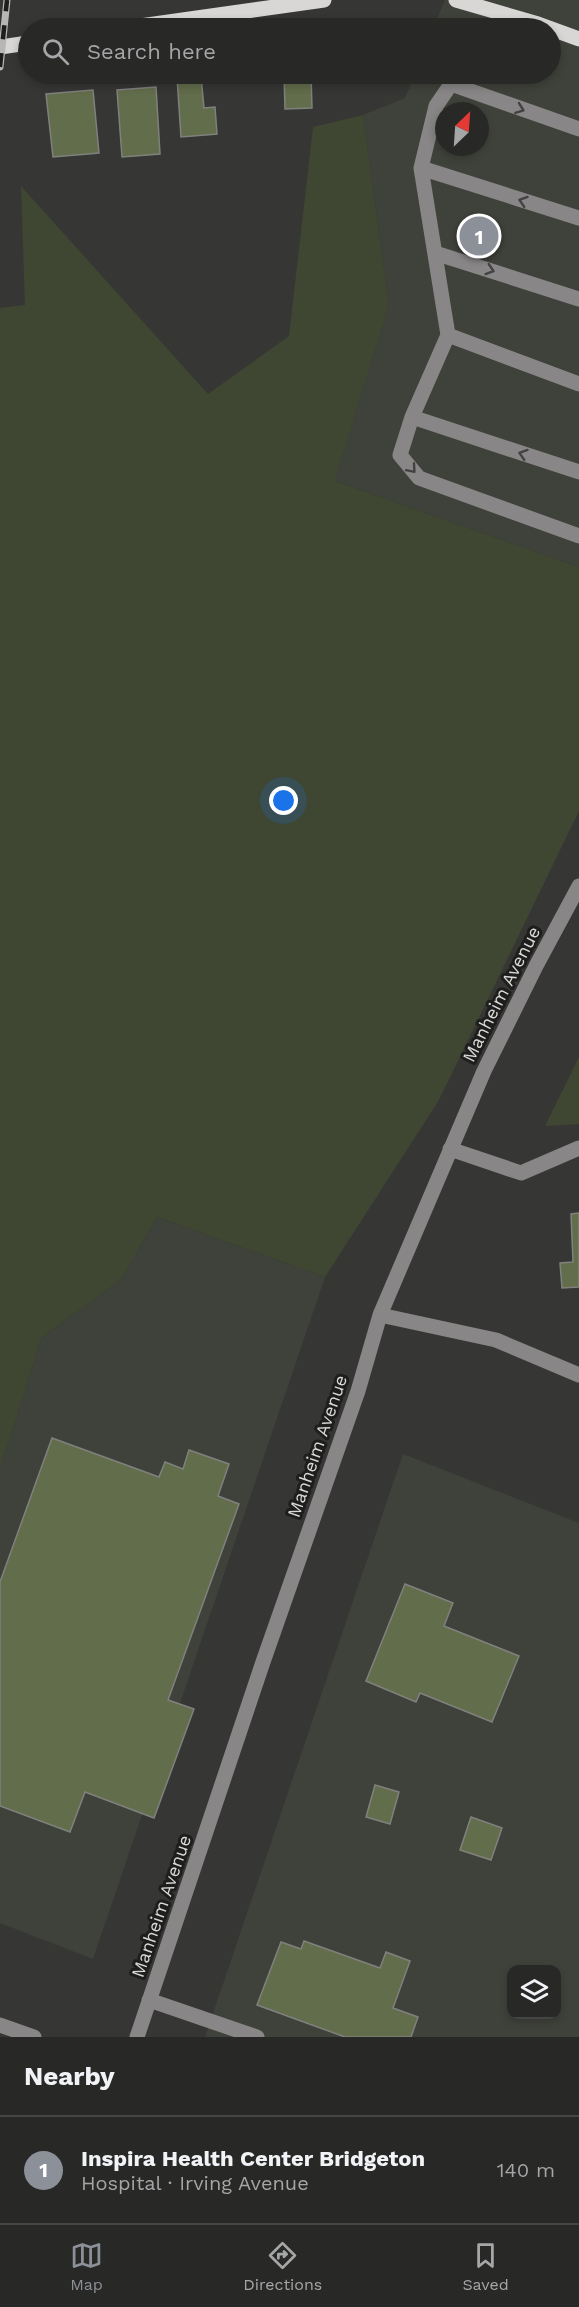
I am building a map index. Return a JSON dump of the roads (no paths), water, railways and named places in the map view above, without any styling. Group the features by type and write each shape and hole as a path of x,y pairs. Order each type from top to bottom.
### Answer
{"main road":[{"path":"197,18 324,0"},
{"path":"456,0 518,18"},
{"path":"561,32 579,39"},
{"path":"0,47 18,44"}],"street":[{"path":"579,129 451,84 436,106 421,168 448,335 412,417 400,455 419,478 579,536"},
{"path":"421,168 579,218"},
{"path":"435,253 579,299"},
{"path":"448,335 579,384"},
{"path":"412,417 579,472"},
{"name":"Manheim Avenue","path":"137,2037 263,1662 358,1391 381,1316 484,1071 579,886"},
{"path":"450,1149 521,1173 579,1148"},
{"path":"381,1316 496,1340 579,1375"},
{"path":"149,2000 258,2037"},
{"path":"0,2025 34,2037"}],"railway":[{"path":"0,67 7,0"}],"place":[{"name":"Inspira Health Center Bridgeton","path":"479,236"}]}
